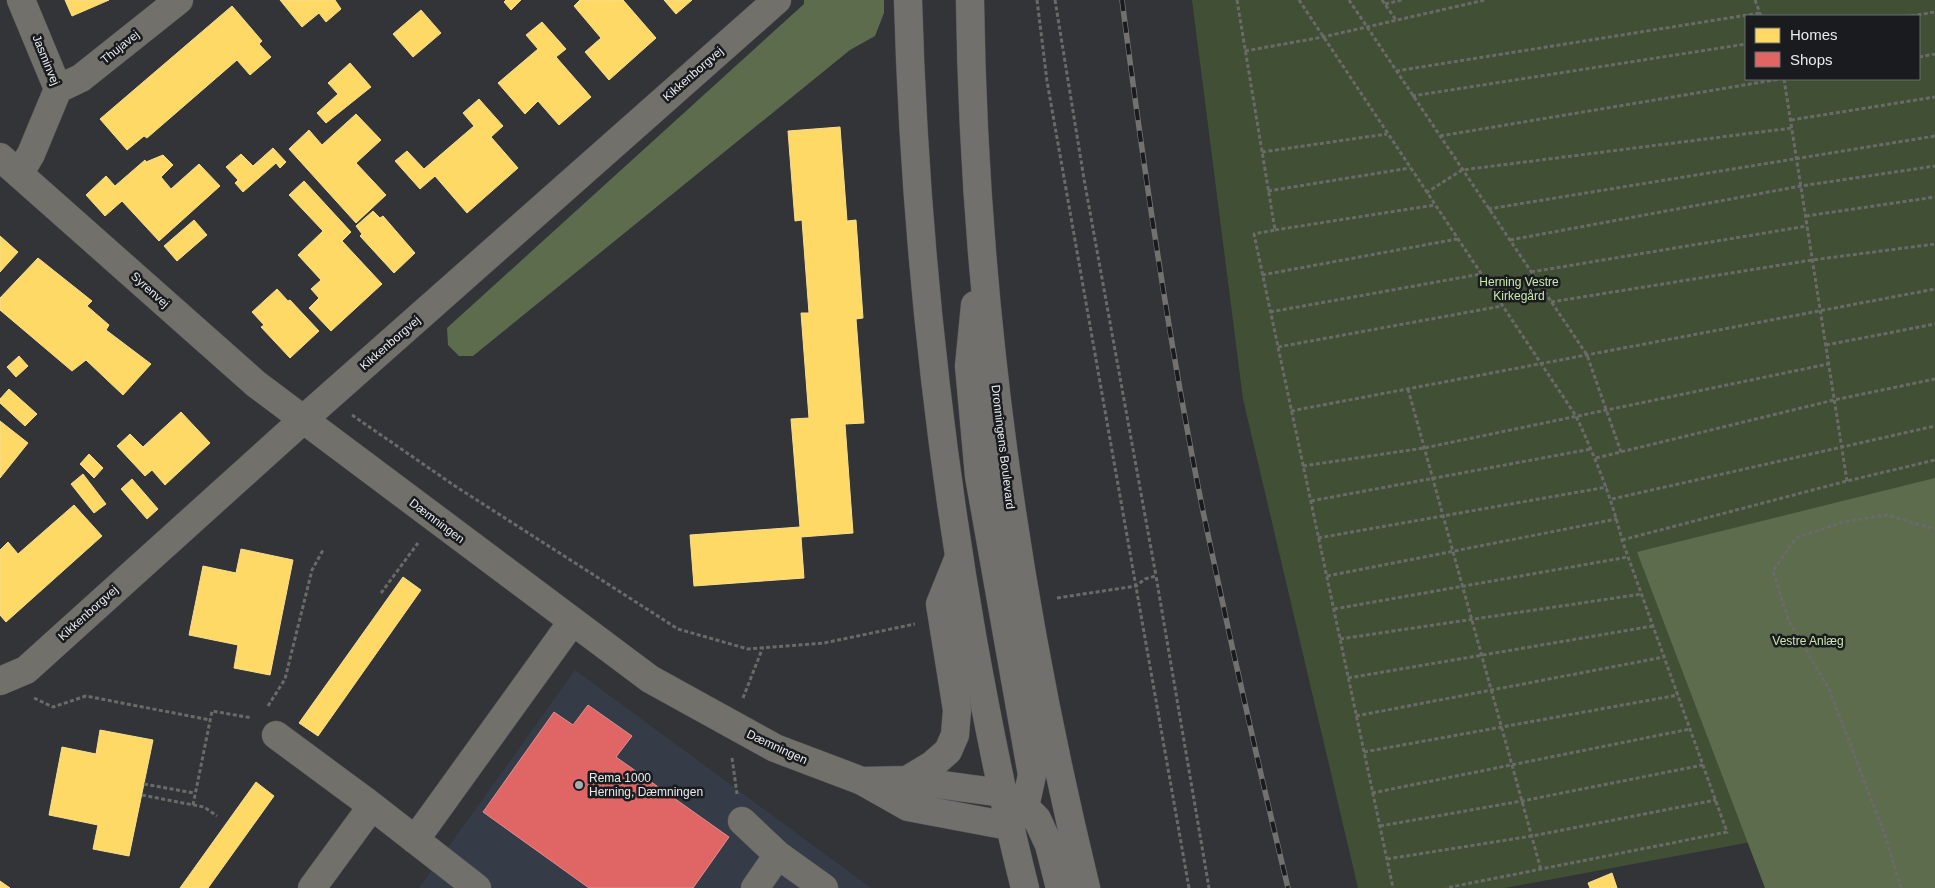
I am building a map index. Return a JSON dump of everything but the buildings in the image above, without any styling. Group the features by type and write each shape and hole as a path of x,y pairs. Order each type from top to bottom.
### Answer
{"main road":[{"path":"908,0 919,190 938,415 959,557 1012,809 1025,888"},
{"name":"Dronningens Boulevard","path":"970,0 981,242 997,403 1018,558 1066,808 1086,888"},
{"path":"981,242 969,366 979,476 1032,775 1012,809"},
{"path":"907,780 943,756 948,751 955,735 957,710 940,604 959,557"},
{"path":"862,782 907,780 1012,809 1037,819 1049,845 1060,888"},
{"path":"862,782 908,808 1012,809"}],"street":[{"name":"Jasminvej","path":"10,165 31,154 58,89 20,0"},
{"name":"Thujavej","path":"58,89 81,78 179,0"},
{"name":"Kikkenborgvej","path":"4,680 26,670 327,398 777,0"},
{"name":"Syrenvej","path":"10,165 256,384 304,419"},
{"name":"Dæmningen","path":"304,419 435,520 650,679 735,727 783,751 862,782"},
{"path":"414,840 572,622"},
{"path":"268,728 370,804 477,888"},
{"path":"312,888 370,804"},
{"path":"742,821 778,856 824,888"},
{"path":"755,888 778,856"}],"path":[{"path":"1037,0 1047,81 1189,888"},
{"path":"1055,0 1084,179 1156,576 1209,888"},
{"path":"1237,0 1275,230"},
{"path":"1299,0 1576,416 1612,498 1622,540 1727,832 1446,888"},
{"path":"1349,0 1587,355 1608,410 1621,452"},
{"path":"1382,0 1396,20"},
{"path":"1385,4 1402,0"},
{"path":"1246,51 1323,37 1485,0"},
{"path":"1755,0 1760,15"},
{"path":"1917,15 1935,12"},
{"path":"1396,71 1745,17"},
{"path":"1412,96 1745,44"},
{"path":"1920,57 1935,54"},
{"path":"1440,136 1774,80"},
{"path":"1784,80 1847,481"},
{"path":"1791,120 1935,97"},
{"path":"1426,193 1462,170 1792,128"},
{"path":"1262,152 1387,134"},
{"path":"1488,209 1796,157 1935,136"},
{"path":"1509,240 1801,186 1935,166"},
{"path":"1268,192 1410,168"},
{"path":"1806,216 1935,197"},
{"path":"1393,888 1254,234 1435,205"},
{"path":"1531,272 1807,226"},
{"path":"1262,275 1457,239"},
{"path":"1552,302 1812,260 1935,244"},
{"path":"1270,312 1481,274"},
{"path":"1291,411 1935,289"},
{"path":"1278,348 1502,306"},
{"path":"1826,345 1935,324"},
{"path":"1303,466 1424,448 1828,364"},
{"path":"1596,458 1834,400 1935,379"},
{"path":"1408,389 1541,870"},
{"path":"327,398 455,486 678,629 748,648 763,648 824,643 920,622"},
{"path":"1612,498 1935,426"},
{"path":"1311,501 1591,450"},
{"path":"1622,540 1935,460"},
{"path":"1318,538 1607,487"},
{"path":"1901,888 1886,834 1829,689 1789,621 1773,570 1796,538 1844,522 1887,515 1935,529"},
{"path":"1327,576 1617,519"},
{"path":"381,593 435,520"},
{"path":"264,712 285,679 312,570 323,550"},
{"path":"1334,609 1628,557"},
{"path":"1056,598 1136,586 1145,579 1156,576"},
{"path":"1340,639 1642,594"},
{"path":"1348,678 1653,626"},
{"path":"742,699 763,648"},
{"path":"1356,716 1664,657"},
{"path":"4,680 25,694 53,707 86,696 210,720"},
{"path":"1364,752 1678,695"},
{"path":"193,805 212,711 268,728"},
{"path":"735,727 732,760 742,821"},
{"path":"1372,793 1690,729"},
{"path":"1380,826 1522,801 1703,765"},
{"path":"144,784 194,793"},
{"path":"142,795 204,807 217,816"},
{"path":"1387,859 1532,836 1716,800"}],"shaded area":[{"path":"575,670 871,888 419,888"}],"green space":[{"path":"804,0 884,0 884,13 875,36 850,50 473,356 459,356 448,345 447,328 804,4"},
{"name":"Herning Vestre Kirkegård","path":"1192,0 1935,0 1935,888 1751,842 1505,888 1358,888 1243,399"},
{"name":"Vestre Anlæg","path":"1935,478 1935,888 1765,888 1637,552"}],"railway":[{"path":"1122,0 1158,258 1191,452 1234,656 1288,888"}],"place":[{"name":"Rema 1000 Herning, Dæmningen","path":"579,785"}]}
